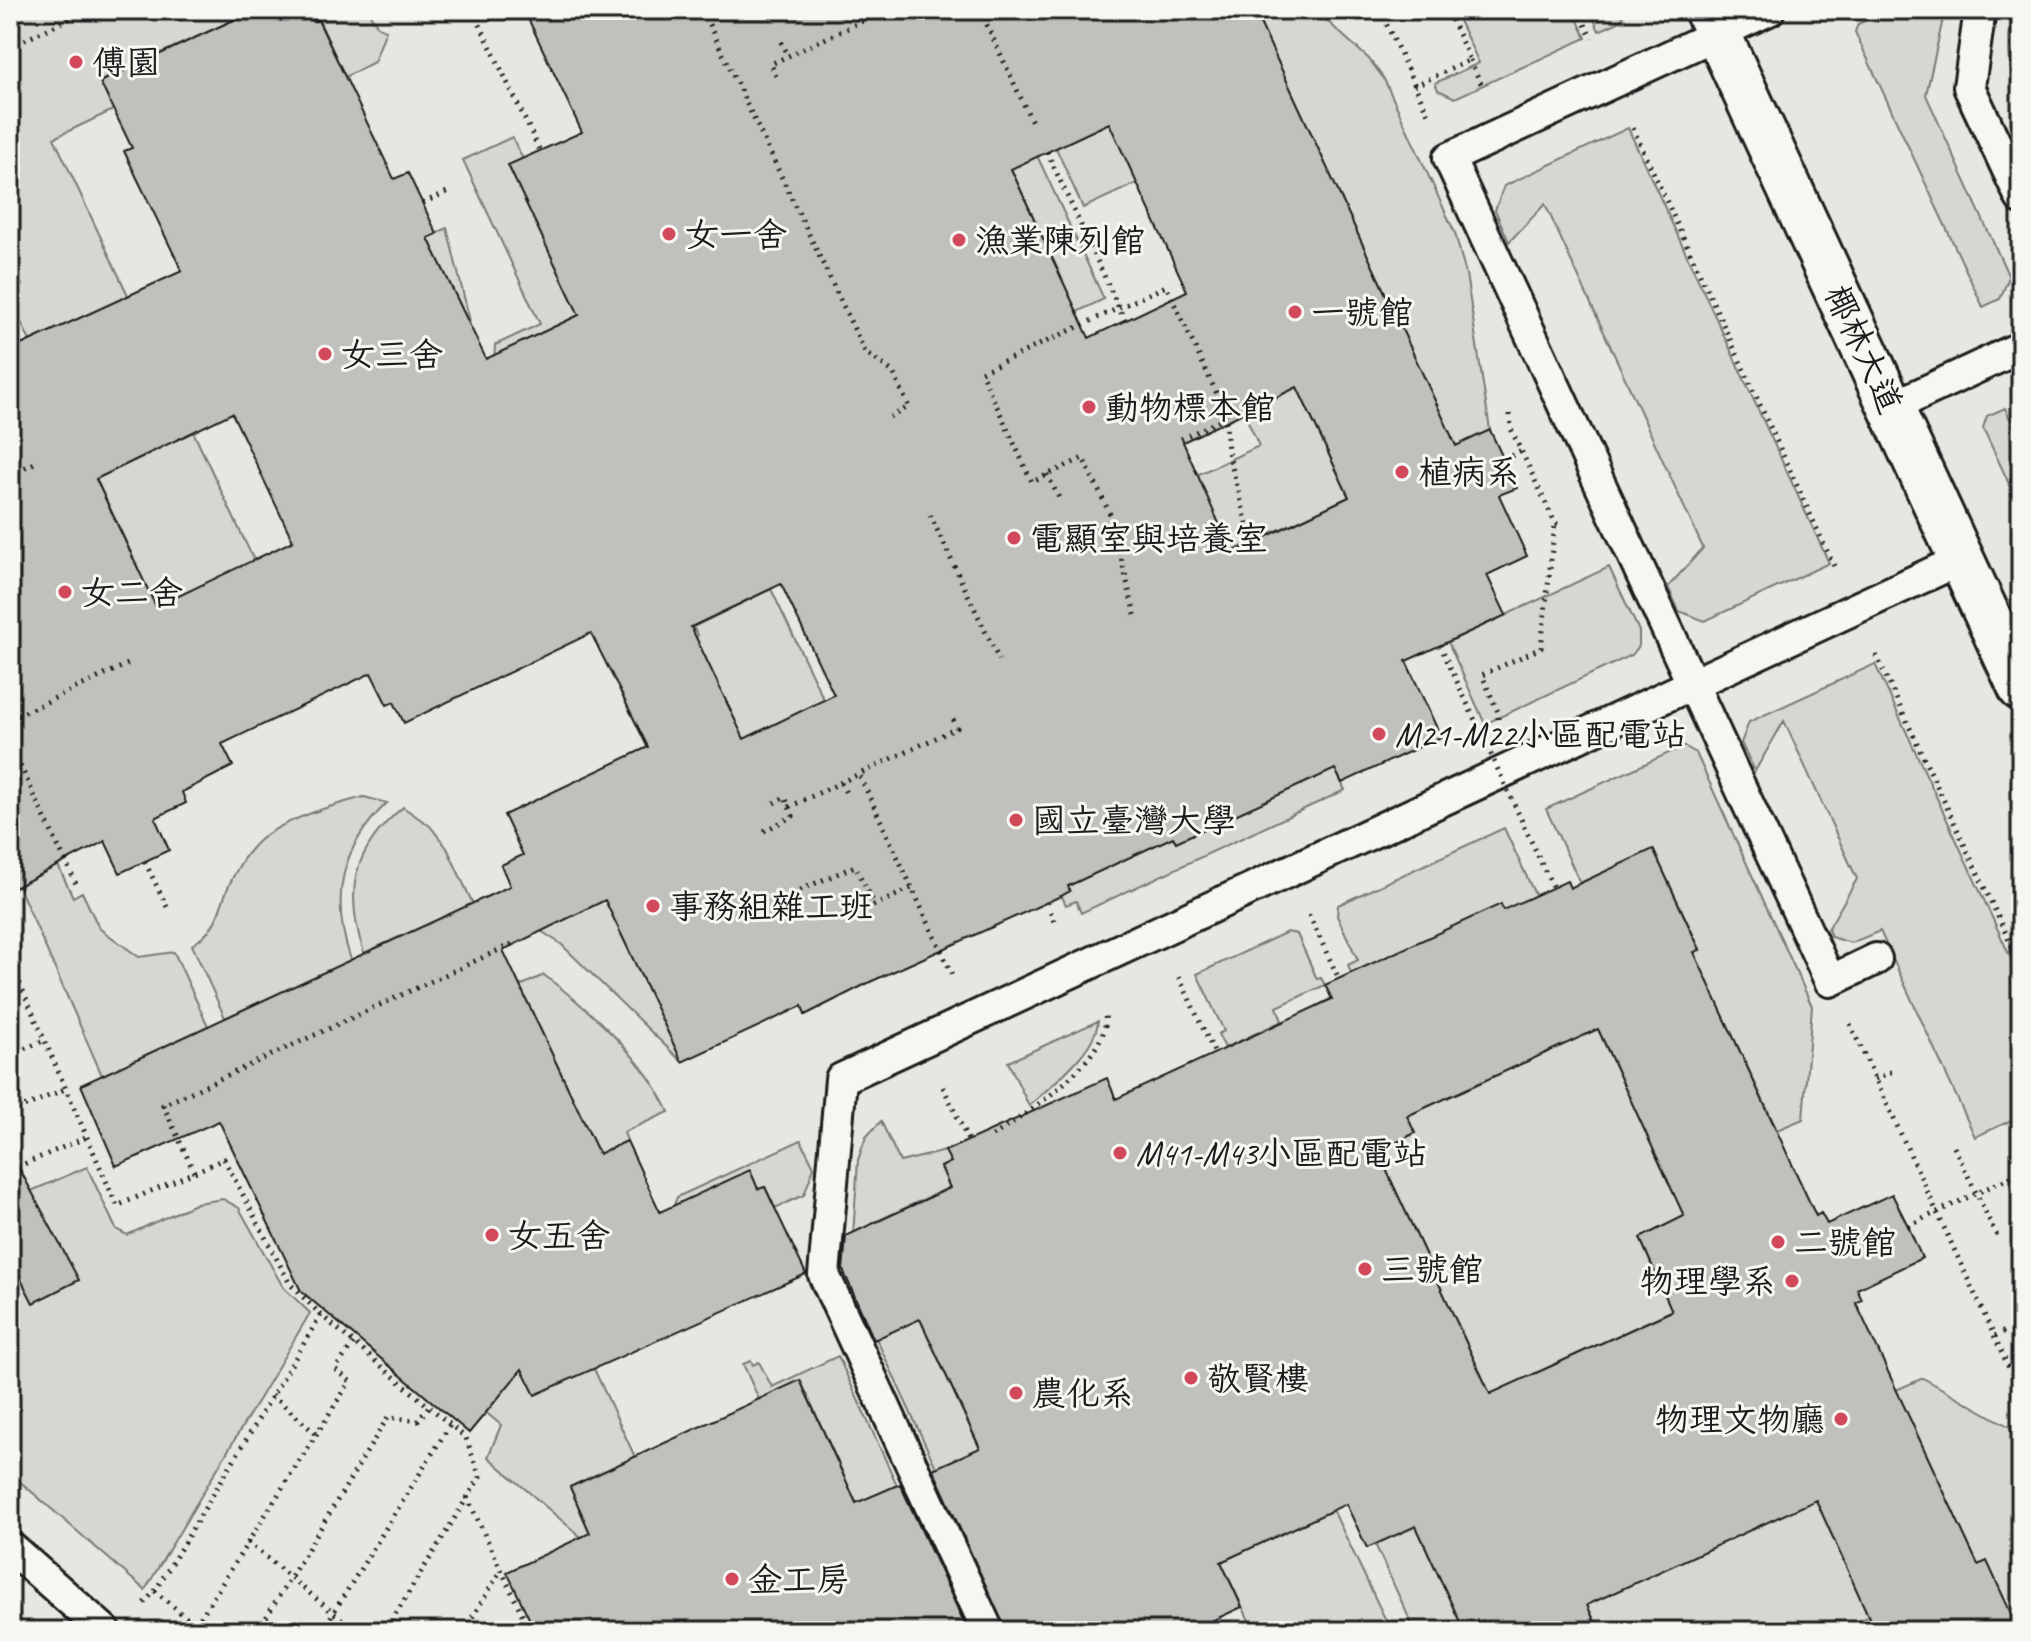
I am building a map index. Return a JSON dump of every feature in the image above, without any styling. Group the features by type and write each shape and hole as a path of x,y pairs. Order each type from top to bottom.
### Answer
{"street":[{"name":"椰林大道","path":"1713,22 2021,688"}],"lane":[{"path":"1769,10 1713,22 1611,82 1449,158 1830,981 1876,959"},
{"path":"1980,10 1969,87 2021,198"},
{"path":"1892,407 2021,347"},
{"path":"988,1631 824,1275 841,1079 1288,871 1499,766 1693,684 1962,559"},
{"path":"10,1547 105,1631"}],"path":[{"path":"10,47 88,10"},
{"path":"473,10 540,151"},
{"path":"702,10 865,352 893,372 909,407 890,417"},
{"path":"776,76 771,64 886,10"},
{"path":"980,10 1032,122"},
{"path":"1380,10 1449,158"},
{"path":"1414,86 1470,60 1447,10"},
{"path":"1578,10 2021,966"},
{"path":"781,42 789,56"},
{"path":"1047,152 1125,321"},
{"path":"423,203 451,190"},
{"path":"1135,615 1111,516 1083,458 1032,482 981,372 1166,286 1225,411 1228,452 1252,543"},
{"path":"1181,439 1225,418"},
{"path":"1504,459 1522,451"},
{"path":"10,474 35,463"},
{"path":"1047,474 1061,502"},
{"path":"930,515 999,660"},
{"path":"1498,727 1498,712 1482,675 1541,648 1555,523"},
{"path":"1440,645 1499,766 1553,888"},
{"path":"10,719 130,663"},
{"path":"789,807 957,728 953,719"},
{"path":"10,744 78,888"},
{"path":"859,774 972,1018"},
{"path":"841,783 848,797"},
{"path":"764,831 793,816 785,797 774,803"},
{"path":"145,862 168,909"},
{"path":"800,890 855,866 874,906 912,888"},
{"path":"1288,871 1339,979"},
{"path":"1158,932 1214,1052"},
{"path":"194,1172 163,1105 512,944"},
{"path":"10,961 117,1206 224,1159 290,1284 321,1315 466,1438 480,1477 385,1631"},
{"path":"992,1136 1033,1112 1092,1053 1105,1029 1106,1016 1085,966"},
{"path":"1830,981 2021,1394"},
{"path":"10,1055 45,1040"},
{"path":"922,1042 968,1140"},
{"path":"1875,1079 1893,1071"},
{"path":"10,1113 65,1089"},
{"path":"10,1170 87,1137"},
{"path":"1954,1147 1997,1236"},
{"path":"1908,1226 2021,1172"},
{"path":"140,1607 155,1591 321,1315"},
{"path":"1995,1336 2013,1327"},
{"path":"194,1628 350,1381 335,1369 354,1343"},
{"path":"272,1395 316,1434"},
{"path":"258,1631 388,1417 418,1421 429,1406"},
{"path":"322,1631 450,1425"},
{"path":"467,1497 530,1631"},
{"path":"248,1542 355,1631"},
{"path":"464,1631 502,1569"},
{"path":"155,1591 194,1628 202,1631"}],"shaded area":[{"name":"國立臺灣大學","path":"10,10 2021,10 2021,1631 10,1631"},
{"path":"10,10 255,10 100,81 113,110 54,138 134,308 30,341 19,318 10,323 10,291 22,285 10,259"},
{"path":"311,10 367,10 378,27 386,30 374,62 345,77 319,20 313,22"},
{"path":"969,10 1104,299 1077,312 1004,153"},
{"path":"1254,10 1315,10 1369,59 1384,79 1455,233 1466,274 1490,430 1456,446"},
{"path":"1454,10 1573,10 1586,38 1455,98 1438,90 1435,83 1479,63"},
{"path":"1590,10 1625,11 1621,21 1599,31"},
{"path":"1886,10 1945,10 1926,95 2009,277 2000,299 1983,307 1855,32 1858,24"},
{"path":"2011,10 2021,10 2021,107 2013,84 2010,60"},
{"path":"1163,98 1191,158 1083,208 1056,148"},
{"path":"1628,128 1829,563 1705,621 1679,611 1668,587 1703,548 1545,204 1509,242 1495,210 1504,186"},
{"path":"512,137 523,159 509,167 579,315 505,350 867,574 679,570 689,727 647,747 491,418 495,345 540,324 463,160"},
{"path":"447,228 470,321 431,384 548,633 533,641 541,658 529,663 519,641 531,636 529,630 534,628 416,378 434,369 421,339 466,317 428,238"},
{"path":"1230,381 1267,402 1297,387 1349,497 1107,609 1128,507 1259,446"},
{"path":"2005,408 2021,443 2021,509 1983,428 1987,416"},
{"path":"187,419 260,573 221,576 156,607 145,584 112,578 137,565 96,479 161,448"},
{"path":"1609,567 1639,631 1639,646 1632,655 1485,724 1448,642"},
{"path":"771,589 833,719 779,722 750,736 756,766 693,627"},
{"path":"1875,664 2021,980 2021,1116 1975,1137 1880,931 1851,943 1831,937 1828,929 1857,879 1784,721 1755,771 1741,743 1749,722"},
{"path":"1684,746 1696,753 1812,1006 1803,1119 1777,1130 1694,953 1700,949 1653,850 1580,883 1546,809"},
{"path":"10,765 73,897 82,892 99,928 139,957 174,952 208,1026 133,1061 170,1142 138,1157 10,867"},
{"path":"1335,769 1345,790 1081,913 1076,901 1066,905 1061,895 1070,891 1068,886 1173,837 1176,842"},
{"path":"364,797 387,803 359,838 349,856 344,875 341,916 351,960 225,1018 192,945 214,923 241,863 261,839 274,830 304,816"},
{"path":"403,807 430,826 447,848 473,904 364,953 354,910 357,873 373,839"},
{"path":"1504,828 1539,903 1351,973 1348,965 1358,960 1337,916 1338,905"},
{"path":"605,900 682,1062 561,944 527,922 556,924"},
{"path":"1287,932 1297,934 1317,979 1321,978 1325,985 1277,1007 1282,1021 1225,1048 1218,1034 1224,1031 1197,974"},
{"path":"544,975 615,1037 646,1073 669,1112 624,1132 627,1141 599,1154 520,986"},
{"path":"1332,998 1398,1142 1414,1133 1407,1116 1564,1044 1586,1003 1685,1217 1640,1238 1652,1266 1686,1304 1490,1394 1358,1109 1363,1106 1317,1006"},
{"path":"1098,1021 1081,1056 1029,1106 1008,1062"},
{"path":"881,1121 900,1162 945,1151 951,1162 941,1167 950,1187 875,1222 1061,1624 996,1597 850,1282 858,1160 866,1137"},
{"path":"801,1140 814,1167 804,1195 775,1208 765,1187 666,1227 677,1197"},
{"path":"87,1167 116,1229 127,1235 197,1203 223,1199 239,1208 283,1287 310,1313 145,1590 10,1473 10,1200"},
{"path":"322,1275 568,1313 635,1457 570,1487 594,1542 625,1631 581,1537 488,1457 501,1425"},
{"path":"838,1356 897,1485 857,1504 803,1386 761,1404 743,1364 759,1362 772,1387"},
{"path":"1923,1378 2010,1427 2021,1450 2021,1631 1978,1565 1896,1390"},
{"path":"1508,1435 1816,1500 1869,1616 1836,1631 1599,1631"},
{"path":"1333,1510 1391,1631 1254,1631 1221,1562"},
{"path":"1416,1526 1464,1631 1415,1631 1375,1544"}],"building":[{"path":"255,10 308,10 313,22 318,20 394,179 408,173 437,234 428,238 486,359 579,315 508,165 582,132 524,10 1254,10 1456,446 1490,430 1517,488 1499,495 1527,556 1487,575 1506,615 1406,661 1441,737 1342,783 1335,769 1176,842 1173,837 1068,886 1070,891 1061,896 870,982 805,1015 802,1006 682,1062 605,900 503,950 599,1154 627,1141 660,1212 750,1170 758,1189 765,1187 806,1274 535,1395 522,1369 469,1433 301,1291 219,1121 116,1166 81,1085 510,886 501,865 523,855 504,815 648,747 591,633 404,723 394,702 387,705 371,673 222,744 233,766 182,792 186,803 155,818 169,850 120,873 105,841 10,890 10,350 182,271 124,151 132,148 100,82","holes":["1109,123 1187,291 1089,338 1011,169","1297,387 1349,497 1232,553 1183,442","232,413 293,541 156,607 96,479","781,584 834,695 744,739 691,627"]},
{"path":"1653,849 1700,950 1694,952 1816,1216 1821,1213 1827,1224 1892,1194 1922,1258 1857,1289 1862,1300 1856,1303 1978,1565 1987,1561 2019,1631 1875,1631 1816,1500 1587,1605 1599,1631 1464,1631 1416,1526 1367,1548 1346,1504 1221,1562 1242,1607 1190,1631 1006,1631 933,1469 980,1448 920,1319 874,1340 843,1270 846,1236 950,1188 941,1167 951,1162 945,1151 1107,1078 1116,1099 1332,999 1325,985 1501,904 1503,910 1567,881 1570,888","holes":["1598,1029 1684,1216 1640,1238 1672,1311 1490,1394 1378,1152 1415,1133 1407,1116"]},
{"path":"10,1151 79,1280 33,1303 10,1258"},
{"path":"800,1380 856,1503 900,1484 968,1631 535,1631 507,1572 590,1533 570,1487"}],"place":[{"name":"傅園","path":"76,62"},
{"name":"女一舍","path":"669,234"},
{"name":"漁業陳列館","path":"959,240"},
{"name":"一號館","path":"1295,312"},
{"name":"女三舍","path":"325,354"},
{"name":"動物標本館","path":"1089,407"},
{"name":"植病系","path":"1402,472"},
{"name":"電顯室與培養室","path":"1014,538"},
{"name":"女二舍","path":"65,592"},
{"name":"M21-M22小區配電站","path":"1379,734"},
{"name":"國立臺灣大學","path":"1016,820"},
{"name":"事務組雜工班","path":"653,906"},
{"name":"M41-M43小區配電站","path":"1120,1153"},
{"name":"女五舍","path":"492,1235"},
{"name":"二號館","path":"1778,1242"},
{"name":"三號館","path":"1365,1269"},
{"name":"物理學系","path":"1792,1281"},
{"name":"敬賢樓","path":"1191,1378"},
{"name":"農化系","path":"1016,1393"},
{"name":"物理文物廳","path":"1841,1419"},
{"name":"金工房","path":"732,1579"}]}
